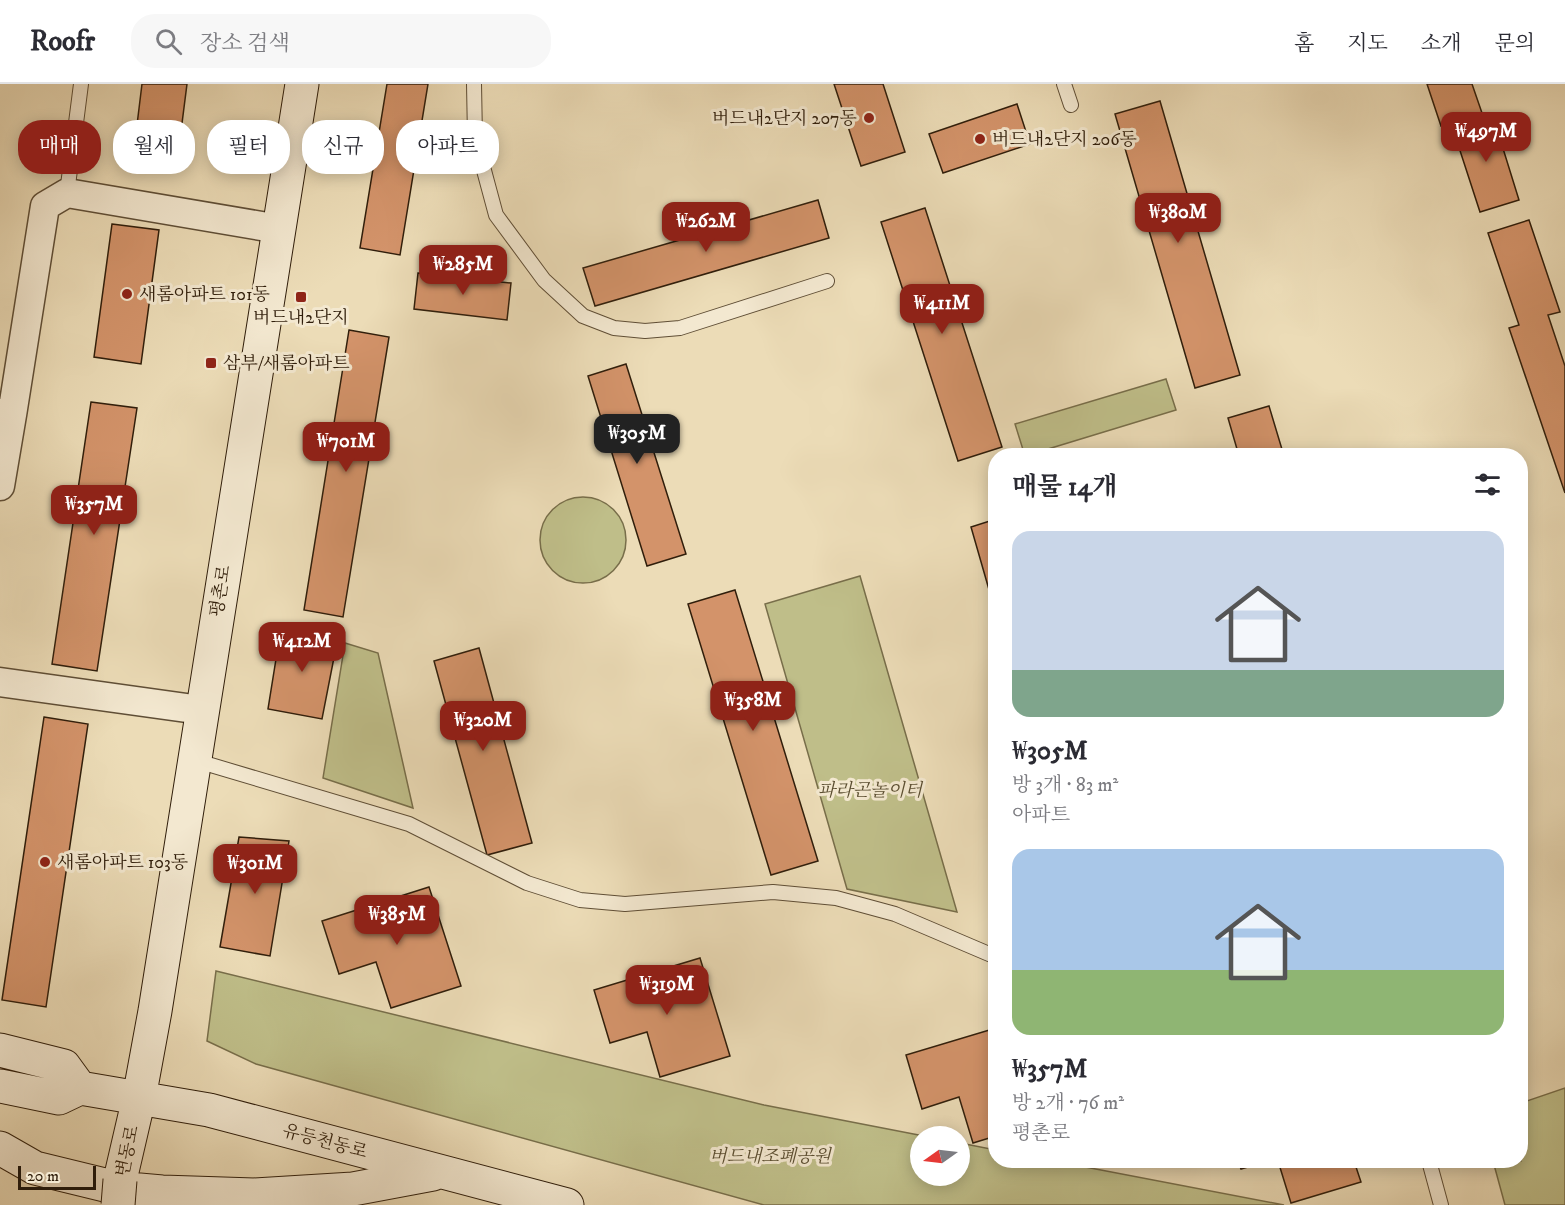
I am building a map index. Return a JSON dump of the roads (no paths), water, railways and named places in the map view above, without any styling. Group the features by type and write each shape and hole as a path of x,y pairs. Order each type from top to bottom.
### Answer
{"main road":[{"name":"평촌로","path":"139,1098 302,84"},
{"path":"0,1050 64,1066 80,1088"},
{"name":"유등천동로","path":"0,1086 59,1098 80,1088 209,1110 567,1205"},
{"name":"변동로","path":"119,1192 139,1098"},
{"path":"0,1148 35,1168 117,1188 162,1192 254,1195 352,1189 441,1173"}],"street":[{"path":"0,486 6,414 45,206 67,193 279,229"},
{"path":"0,682 201,711"}],"lane":[{"path":"67,193 81,84"},
{"path":"474,84 475,137 496,215 544,280 583,315 614,328 645,331 681,328 827,280"},
{"path":"1064,84 1071,105"},
{"path":"194,760 410,824 527,883 580,900 626,904 774,892 836,898 895,914 988,954"},
{"path":"1431,1168 1441,1205"}],"place":[{"name":"버드내2단지 207동","path":"869,118"},
{"name":"버드내2단지 206동","path":"980,139"},
{"name":"새롬아파트 101동","path":"127,294"},
{"name":"버드내2단지","path":"301,297"},
{"name":"삼부/새롬아파트","path":"211,363"},
{"name":"새롬아파트 103동","path":"45,862"}],"park label":[{"name":"파라곤놀이터","path":"870,790"},
{"name":"버드내조폐공원","path":"770,1156"}]}
